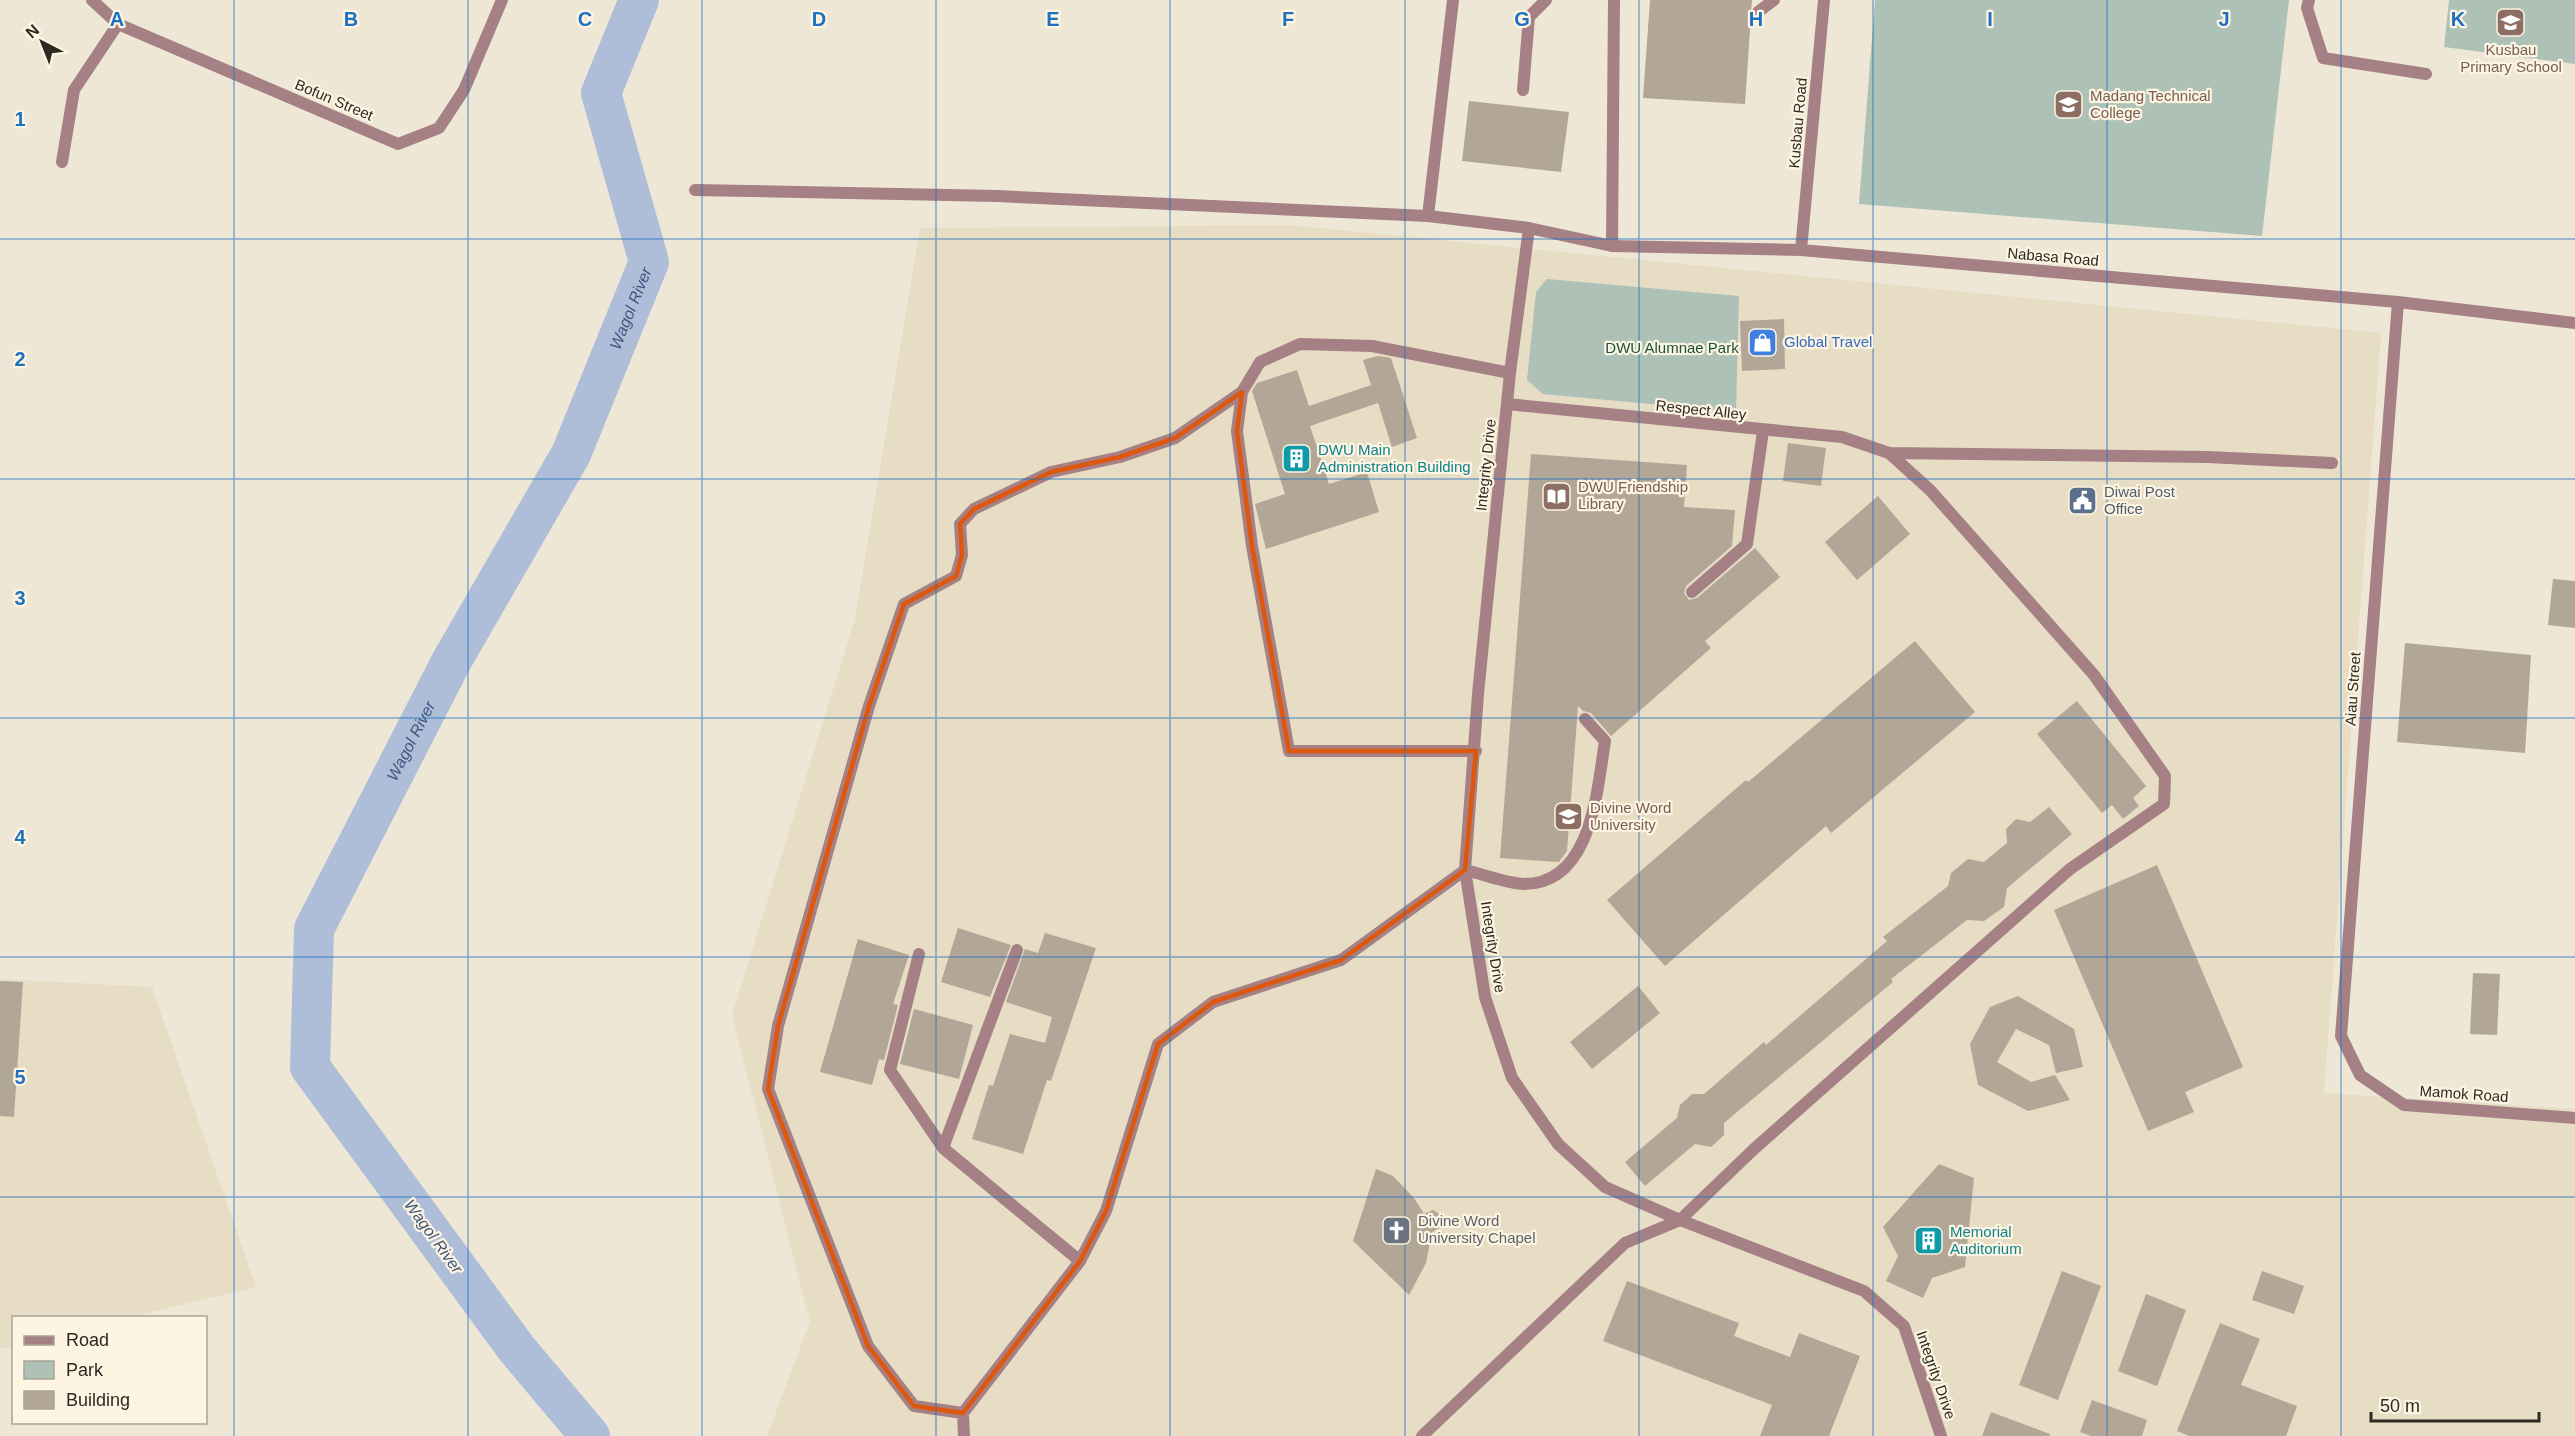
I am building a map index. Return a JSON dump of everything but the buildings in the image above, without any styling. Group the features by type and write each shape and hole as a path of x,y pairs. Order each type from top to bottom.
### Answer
{"street":[{"name":"Bofun Street","path":"92,0 118,24 398,144 439,128 464,90 502,0"},
{"path":"1428,216 1453,0"},
{"path":"1522,90 1529,16 1546,0"},
{"path":"1612,246 1614,0"},
{"path":"1758,12 1774,0"},
{"name":"Kusbau Road","path":"1801,250 1824,0"},
{"path":"2309,0 2307,8 2323,58 2426,74"},
{"path":"62,162 74,90 118,24"},
{"name":"Nabasa Road","path":"695,190 998,196 1428,216 1529,228 1612,246 1801,250 2398,302 2575,323"},
{"name":"Integrity Drive","path":"1529,228 1510,373 1479,682 1476,751 1465,870 1485,997 1512,1078 1558,1144 1605,1187 1680,1220 1864,1291 1904,1326 1941,1436"},
{"name":"Aiau Street","path":"2360,1075 2342,1036 2398,302"},
{"path":"1476,751 1289,751 1250,534 1237,431 1242,392 1260,362 1300,344 1372,346 1510,373"},
{"path":"963,1413 914,1406 868,1346 768,1089 778,1026 869,706 904,604 956,576 962,555 960,524 974,509 1051,472 1120,457 1175,438 1242,392"},
{"name":"Respect Alley","path":"1507,404 1842,437 1889,453"},
{"path":"1692,592 1747,544 1763,431"},
{"path":"1889,453 2208,457 2332,463"},
{"path":"1422,1436 1625,1243 1680,1220 1753,1150 2070,869 2164,804 2165,776 2094,675 1930,490 1889,453"},
{"path":"964,1436 963,1413 1080,1261 1106,1211 1158,1044 1213,1002 1341,960 1465,870 1523,884 1544,881 1568,867 1593,820 1605,741 1585,719"},
{"path":"943,1148 1017,950"},
{"path":"919,954 890,1070 943,1148 1080,1261"},
{"name":"Mamok Road","path":"2360,1075 2404,1105 2575,1118"}],"highlighted area":[{"path":"1242,392 1237,431 1252,546 1289,751 1476,751 1465,870 1341,960 1213,1002 1158,1044 1106,1211 1080,1261 963,1413 914,1406 868,1346 768,1089 778,1026 869,706 904,604 956,576 962,555 960,524 974,509 1051,472 1120,457 1175,438"}],"shaded area":[{"name":"Divine Word University","path":"1289,225 2381,333 2324,1093 2575,1109 2575,1436 767,1436 810,1322 732,1015 855,619 920,228"},
{"path":"0,979 152,987 256,1287 134,1316 12,1316 12,1346 0,1349"}],"green space":[{"name":"Madang Technical College","path":"1875,0 2289,0 2262,236 1859,204"},
{"name":"Kusbau Primary School","path":"2449,0 2575,0 2575,64 2444,47"},
{"name":"DWU Alumnae Park","path":"1547,279 1739,296 1736,412 1543,394 1527,380 1536,292"}],"waterway":[{"name":"Wagol River","path":"590,1436 516,1348 310,1067 314,929 451,662 571,454 649,262 601,93 639,0"}],"place":[{"name":"Kusbau Primary School","path":"2511,23"},
{"name":"Madang Technical College","path":"2069,105"},
{"name":"Global Travel","path":"1763,342"},
{"name":"DWU Main Administration Building","path":"1297,459"},
{"name":"DWU Friendship Library","path":"1557,496"},
{"name":"Diwai Post Office","path":"2083,501"},
{"name":"Divine Word University","path":"1569,817"},
{"name":"Divine Word University Chapel","path":"1397,1230"},
{"name":"Memorial Auditorium","path":"1929,1241"}]}
